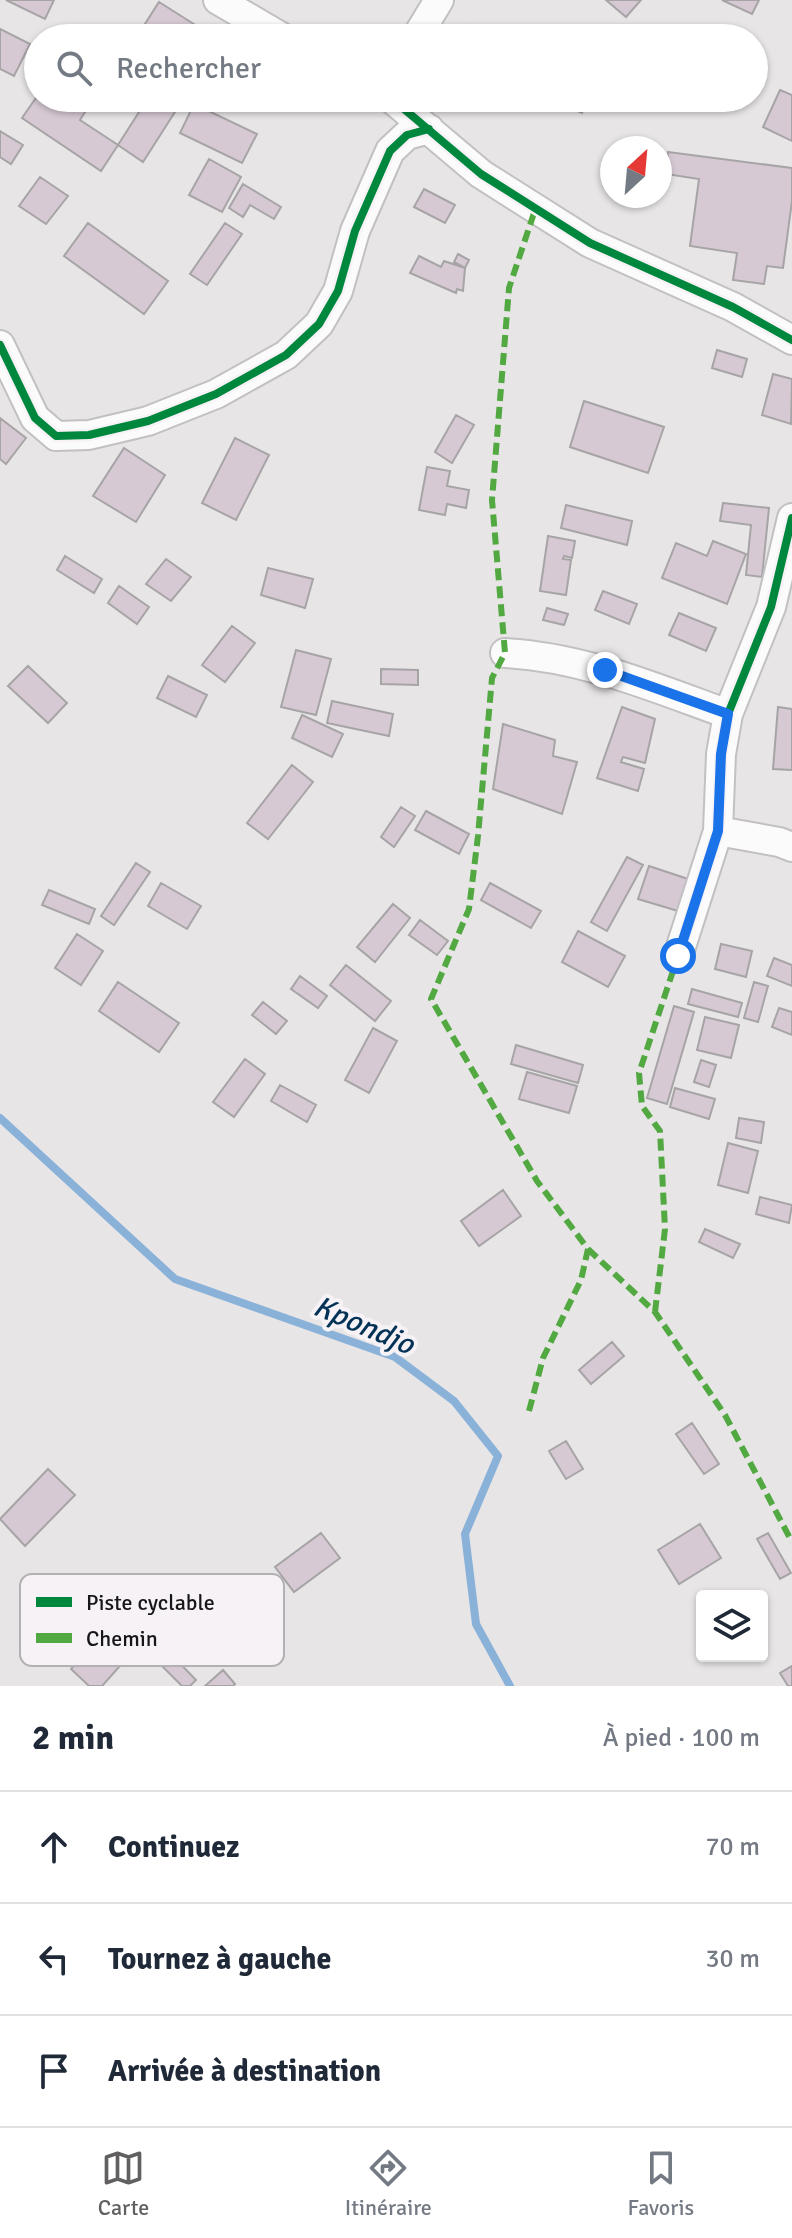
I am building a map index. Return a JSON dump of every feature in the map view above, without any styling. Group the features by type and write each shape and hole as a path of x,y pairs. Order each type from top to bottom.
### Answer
{"street":[{"path":"218,0 259,24"},
{"path":"424,24 439,0"},
{"path":"408,112 481,174 590,243 733,307 792,340"},
{"path":"0,345 35,418 56,436 89,435 148,421 216,394 286,355 319,324 338,291 355,231 390,151 407,135 429,129"},
{"path":"678,956 718,831 721,754 728,714 771,607 792,518"},
{"path":"505,653 558,659 605,670 728,714"},
{"path":"718,831 792,847"}],"building":[{"path":"6,0 54,0 45,19"},
{"path":"606,0 641,0 626,17"},
{"path":"722,0 759,0 752,14"},
{"path":"159,2 194,24 145,24"},
{"path":"0,29 24,41 24,56 14,76 0,69"},
{"path":"780,90 792,95 792,141 763,127"},
{"path":"26,112 85,112 80,120 118,145 101,171 22,118"},
{"path":"139,112 175,112 143,162 118,145"},
{"path":"190,112 211,112 257,134 242,163 180,133"},
{"path":"0,131 23,145 11,164 0,157"},
{"path":"672,153 792,168 792,201 783,268 767,266 764,284 733,280 737,253 690,246 699,179 672,175"},
{"path":"209,159 241,177 222,212 189,195"},
{"path":"40,177 68,196 46,224 19,206"},
{"path":"243,184 281,207 274,219 250,205 243,217 229,208"},
{"path":"424,189 455,205 445,223 414,207"},
{"path":"88,223 168,281 144,314 64,256"},
{"path":"225,223 242,234 207,285 190,274"},
{"path":"458,254 469,260 465,268 454,262"},
{"path":"419,256 441,267 444,261 465,268 463,291 457,289 456,293 410,273"},
{"path":"717,350 747,359 742,377 712,368"},
{"path":"773,374 792,379 791,424 762,415"},
{"path":"584,401 664,427 648,473 570,447"},
{"path":"456,415 474,425 452,463 435,452"},
{"path":"0,418 26,438 6,464 0,459"},
{"path":"235,438 269,455 236,520 202,503"},
{"path":"124,448 165,475 136,522 93,496"},
{"path":"427,467 450,471 447,486 469,490 466,508 447,504 445,515 419,510"},
{"path":"723,503 769,508 762,577 746,575 751,525 720,521"},
{"path":"566,505 632,521 627,545 561,528"},
{"path":"548,536 575,541 572,558 564,556 563,559 571,560 566,595 540,591"},
{"path":"713,541 746,554 727,604 662,578 676,543 707,556"},
{"path":"65,556 102,579 94,593 57,570"},
{"path":"166,559 191,577 171,601 146,584"},
{"path":"268,568 313,579 305,608 261,595"},
{"path":"119,586 149,607 137,624 108,603"},
{"path":"603,591 637,604 629,624 595,610"},
{"path":"547,608 568,614 564,625 543,620"},
{"path":"679,613 716,628 706,651 669,635"},
{"path":"232,626 255,643 225,682 202,665"},
{"path":"296,650 331,659 316,715 281,707"},
{"path":"28,666 67,703 48,723 8,686"},
{"path":"381,669 418,670 418,685 381,684"},
{"path":"168,676 207,695 196,717 157,698"},
{"path":"332,701 393,714 389,736 327,723"},
{"path":"622,707 655,719 645,763 623,757 621,762 644,769 638,791 597,778"},
{"path":"778,707 792,709 792,770 773,769"},
{"path":"302,715 343,734 332,757 292,738"},
{"path":"503,724 555,740 553,756 577,762 562,814 493,789"},
{"path":"292,765 313,782 268,839 247,823"},
{"path":"401,807 415,816 394,847 381,837"},
{"path":"426,811 469,834 459,854 415,830"},
{"path":"627,857 643,865 607,931 591,922"},
{"path":"136,863 150,872 114,925 101,916"},
{"path":"649,866 688,879 678,911 638,899"},
{"path":"161,883 201,906 187,929 148,906"},
{"path":"490,883 541,911 531,928 481,900"},
{"path":"49,890 95,909 89,924 42,905"},
{"path":"393,904 410,918 375,962 357,947"},
{"path":"420,920 448,941 437,955 409,935"},
{"path":"578,931 625,956 608,987 562,962"},
{"path":"77,934 103,951 81,985 55,968"},
{"path":"721,944 752,951 746,977 715,969"},
{"path":"774,958 792,965 792,986 767,976"},
{"path":"346,965 391,1001 375,1021 330,985"},
{"path":"300,976 327,996 318,1008 291,989"},
{"path":"118,982 179,1023 159,1052 99,1011"},
{"path":"754,982 768,986 758,1022 744,1018"},
{"path":"692,989 742,1003 738,1017 688,1004"},
{"path":"263,1002 287,1021 276,1034 252,1015"},
{"path":"674,1006 694,1012 667,1104 647,1098"},
{"path":"779,1008 792,1012 792,1035 772,1027"},
{"path":"705,1017 739,1025 731,1058 697,1050"},
{"path":"373,1028 397,1041 369,1093 345,1080"},
{"path":"516,1045 583,1065 578,1083 511,1064"},
{"path":"245,1059 265,1074 234,1117 213,1102"},
{"path":"701,1060 716,1065 709,1087 694,1082"},
{"path":"527,1072 577,1086 569,1113 519,1099"},
{"path":"280,1085 316,1105 307,1122 271,1101"},
{"path":"675,1088 715,1099 709,1119 670,1107"},
{"path":"739,1118 764,1122 761,1143 736,1138"},
{"path":"728,1143 758,1151 748,1193 718,1185"},
{"path":"503,1190 521,1216 479,1246 461,1221"},
{"path":"760,1197 792,1205 789,1223 756,1214"},
{"path":"705,1229 740,1244 733,1258 699,1242"},
{"path":"612,1342 624,1356 591,1384 579,1370"},
{"path":"692,1423 719,1464 704,1474 676,1434"},
{"path":"566,1441 583,1469 566,1479 549,1451"},
{"path":"48,1469 75,1495 25,1546 0,1519"},
{"path":"700,1524 721,1558 679,1584 658,1550"},
{"path":"321,1533 340,1558 294,1592 284,1574 275,1567"},
{"path":"768,1533 791,1573 780,1579 757,1539"},
{"path":"74,1666 119,1667 102,1686 89,1686 71,1669"},
{"path":"162,1666 182,1666 196,1680 190,1686 182,1686"},
{"path":"792,1666 792,1686 788,1686 780,1673"},
{"path":"223,1670 235,1684 233,1686 205,1686"}],"waterway":[{"name":"Kpondjo","path":"0,1118 175,1279 395,1357 454,1401 498,1456 465,1534 476,1624 510,1686"}],"marked path":[{"path":"529,1411 543,1358 581,1280 588,1249 537,1181 431,999 469,909 492,678 505,653 492,500 509,288 535,210"},
{"path":"655,1312 665,1229 660,1131 642,1106 639,1073 678,956"},
{"path":"588,1249 655,1312 725,1415 792,1542"}],"cycle path":[{"path":"408,112 481,174 590,243 733,307 792,340"},
{"path":"0,345 35,418 56,436 89,435 148,421 216,394 286,355 319,324 338,291 355,231 390,151 407,135 429,129"},
{"path":"678,956 718,831 721,754 728,714 771,607 792,518"}],"route":[{"path":"605,670 728,714 721,754 718,831 678,956"}]}
